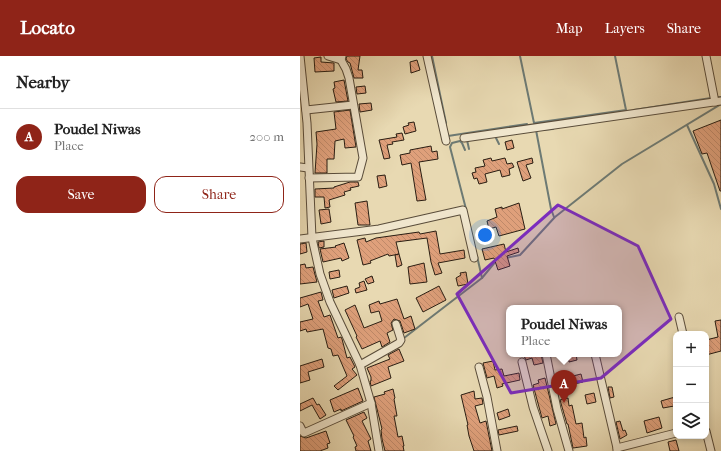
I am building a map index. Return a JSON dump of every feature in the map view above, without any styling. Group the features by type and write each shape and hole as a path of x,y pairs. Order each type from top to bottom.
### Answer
{"street":[{"path":"300,56 306,110 304,123 312,238 320,274 330,302 360,365 371,403 379,451"},
{"path":"309,178 358,177 363,158 349,78 346,69 342,58 328,56"},
{"path":"427,56 446,141"},
{"path":"464,138 718,101 706,56"},
{"path":"306,110 353,105"},
{"path":"300,167 308,168"},
{"path":"300,239 379,229 463,210 474,258"},
{"path":"679,317 682,331"},
{"path":"360,365 399,343 401,340 396,324"},
{"path":"547,357 557,409 569,451"},
{"path":"596,357 617,450 673,435"},
{"path":"522,362 533,407 548,451"},
{"path":"479,367 487,397 497,451"},
{"path":"300,426 304,433 371,403"},
{"path":"708,439 711,451"}],"highlighted area":[{"path":"558,205 638,246 671,319 601,378 511,393 457,294"}],"building":[{"path":"347,56 360,56 358,70 362,70 363,78 354,78 350,63 346,59"},
{"path":"321,57 321,62 334,63 334,71 315,72 314,58"},
{"path":"417,60 420,70 411,73 410,62"},
{"path":"344,80 348,101 336,102 333,89 335,88 334,82"},
{"path":"365,86 366,93 357,94 356,87"},
{"path":"371,103 372,110 360,112 359,104"},
{"path":"350,110 356,147 345,148 344,139 335,141 334,159 327,159 327,173 315,173 317,144 316,132 336,129 334,112"},
{"path":"721,120 720,191 707,153 702,154 693,131"},
{"path":"414,122 416,131 405,134 403,127 409,125 408,123"},
{"path":"402,133 404,140 392,142 393,144 387,145 390,158 384,159 379,140 397,137 396,134"},
{"path":"512,140 514,148 507,150 505,142"},
{"path":"431,146 432,152 437,151 438,159 419,162 426,200 417,201 411,163 402,165 400,155 410,153 410,150"},
{"path":"491,158 492,161 505,158 507,164 512,163 514,167 509,169 510,175 502,177 500,170 485,174 487,182 479,184 477,178 474,179 472,173 476,172 475,168 485,166 483,160"},
{"path":"532,158 533,163 526,165 531,178 523,181 517,162"},
{"path":"385,175 387,186 379,188 377,176"},
{"path":"350,182 358,182 359,186 350,188 351,190 344,192 345,195 329,200 330,207 325,208 324,197 315,197 315,189 334,188"},
{"path":"367,201 370,225 358,225 355,203"},
{"path":"519,203 525,229 499,236 496,227 489,229 487,221 497,217 495,209 502,207 502,209"},
{"path":"329,209 331,222 321,224 319,210"},
{"path":"436,231 440,254 464,250 465,258 438,263 442,273 435,275 427,238 396,242 399,254 389,256 388,254 370,261 371,263 363,265 357,240 365,238 366,242 376,238"},
{"path":"324,241 324,247 319,248 318,242"},
{"path":"306,243 307,252 300,254 300,244"},
{"path":"344,243 349,258 342,261 341,258 323,262 320,249 336,247 335,246"},
{"path":"504,244 506,252 518,248 519,252 507,256 510,266 498,270 494,258 485,260 482,249"},
{"path":"399,254 402,265 397,267 395,255"},
{"path":"424,263 427,282 410,284 408,267"},
{"path":"305,264 306,268 313,267 317,282 300,284 300,265"},
{"path":"339,270 340,277 330,279 329,272"},
{"path":"466,272 468,284 458,286 456,278 461,275 460,273"},
{"path":"372,276 374,282 368,284 365,279"},
{"path":"364,281 367,290 356,293 355,289 360,287 359,283"},
{"path":"347,286 349,293 334,298 332,290"},
{"path":"439,286 446,300 423,312 416,298"},
{"path":"321,292 323,300 318,301 324,317 330,315 338,338 341,337 342,339 347,358 350,357 355,367 352,369 357,375 338,390 334,386 347,376 338,355 333,356 331,349 328,348 323,329 307,332 306,329 300,331 300,322 313,319 308,304 300,307 300,298"},
{"path":"397,299 404,319 411,316 415,329 404,333 400,321 394,319 391,323 393,330 387,333 390,342 382,347 380,341 362,349 345,310 355,305 364,328 382,321 379,311 371,313 369,305 379,301 380,304"},
{"path":"721,320 721,351 709,354 709,339 718,337 715,321"},
{"path":"399,349 404,361 388,367 391,378 371,386 371,377 367,368 390,359 388,355"},
{"path":"524,357 542,357 543,363 534,365 532,358 526,360"},
{"path":"568,357 576,357 577,360 569,362"},
{"path":"322,359 324,367 308,372 310,380 300,383 300,366"},
{"path":"493,361 495,370 502,369 504,376 519,373 520,380 502,384 503,386 497,388 494,376 487,378 483,363"},
{"path":"581,374 583,382 574,384 573,376"},
{"path":"545,378 556,424 550,426 548,416 542,418 533,385 539,383 538,380"},
{"path":"608,387 612,387 614,397 610,398"},
{"path":"358,388 363,401 341,411 341,409 334,412 330,400"},
{"path":"393,389 397,416 394,416 398,437 402,436 404,451 385,451 382,439 382,429 374,397 385,394 384,392"},
{"path":"474,391 475,399 482,398 483,404 475,406 480,423 486,421 492,451 474,451 469,436 461,395"},
{"path":"594,393 596,402 587,404 585,395"},
{"path":"313,398 326,415 320,419 312,405 300,411 300,404"},
{"path":"568,398 569,406 572,405 576,424 582,423 584,438 586,437 587,446 573,448 568,424 560,400"},
{"path":"673,398 673,406 663,408 661,401"},
{"path":"508,409 510,416 499,420 497,413"},
{"path":"364,412 367,418 362,421 371,439 368,441 371,451 356,451 355,447 357,446 353,437 354,436 346,420"},
{"path":"659,417 662,428 647,433 644,421"},
{"path":"620,421 623,431 625,430 627,435 620,439 616,422"},
{"path":"517,426 518,431 499,435 498,430"},
{"path":"326,431 330,443 327,444 328,448 320,451 300,451 300,436 306,438"},
{"path":"676,440 679,451 670,451 668,442"}],"waterway":[{"path":"432,56 446,123"},
{"path":"520,56 534,123 626,110 615,56"},
{"path":"634,110 711,98 709,87"},
{"path":"506,258 520,255 555,217 622,164 721,104"},
{"path":"448,135 527,124"},
{"path":"687,125 714,184 721,209"},
{"path":"538,130 553,129"},
{"path":"536,130 551,209 554,217"},
{"path":"495,136 499,144"},
{"path":"469,140 467,140 469,149"},
{"path":"465,150 460,141 452,143 450,147 466,209"},
{"path":"477,256 482,278"},
{"path":"404,338 482,278 496,261"}],"place":[{"name":"Poudel Niwas","path":"564,403"}]}
